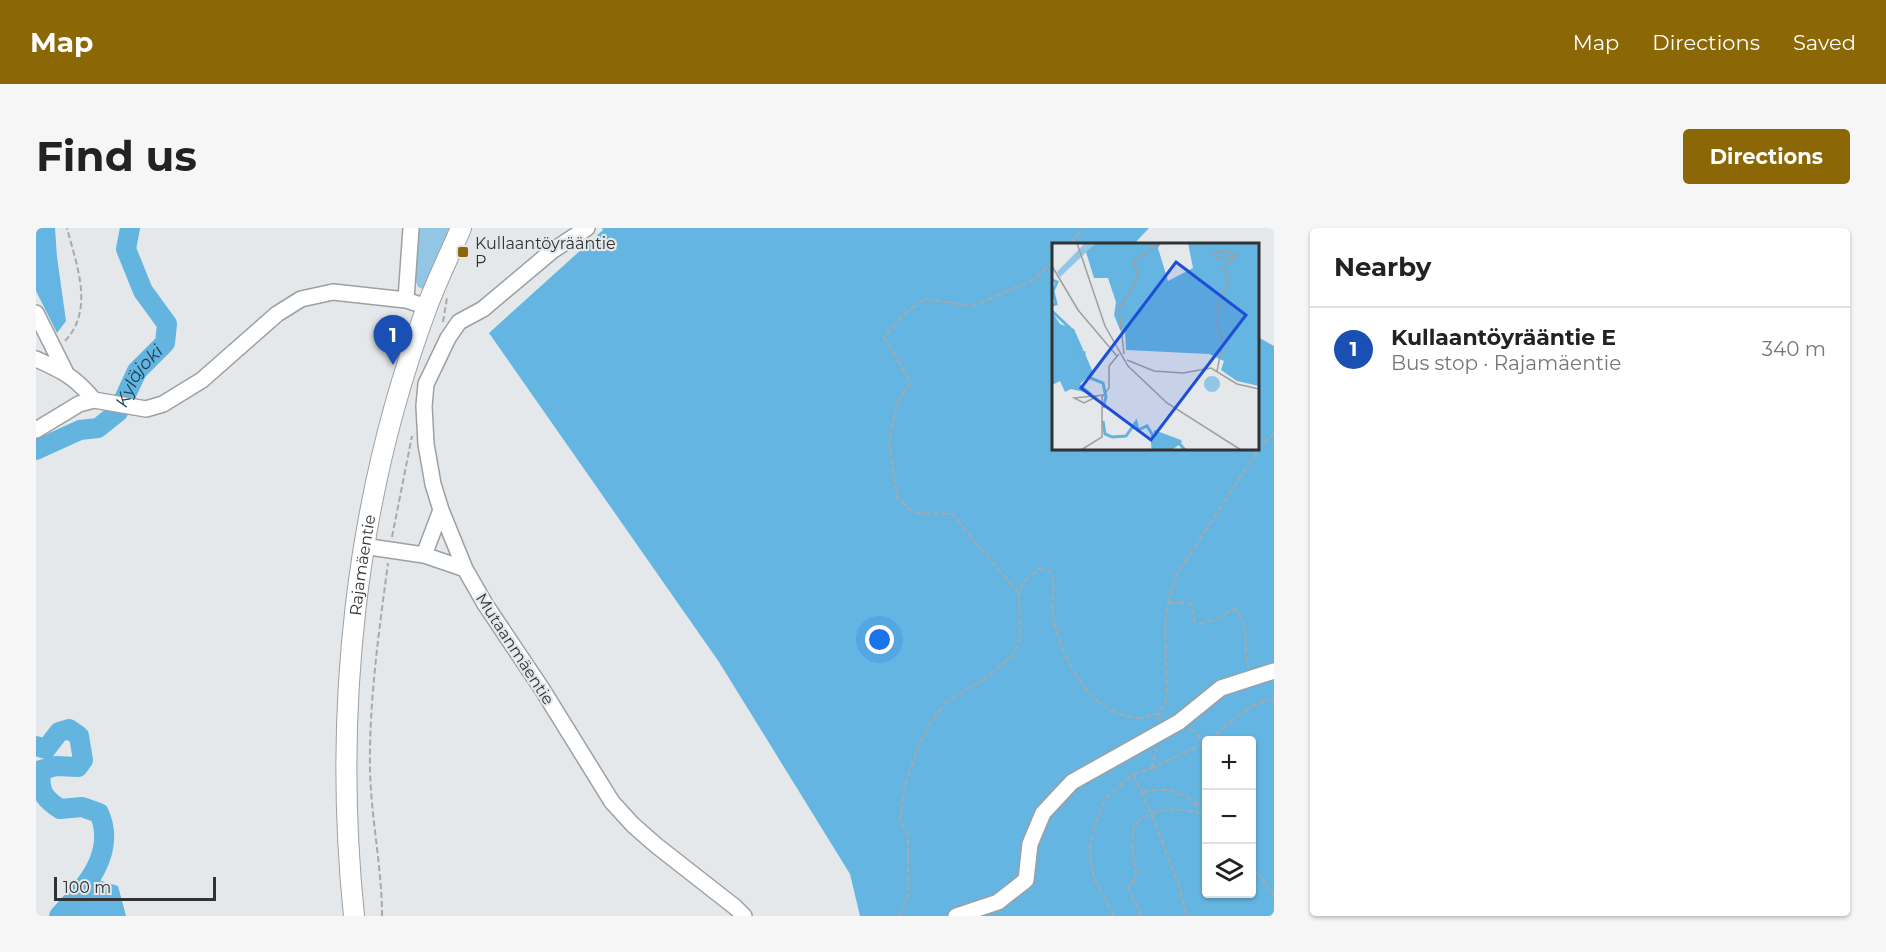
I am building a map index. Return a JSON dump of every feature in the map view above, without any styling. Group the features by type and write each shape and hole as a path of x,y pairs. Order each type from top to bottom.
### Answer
{"main road":[{"name":"Rajamäentie","path":"354,916 347,837 348,696 351,643 363,546 392,417 443,315 461,228"}],"street":[{"path":"406,300 411,228"},
{"path":"36,430 80,404 94,400 146,409 163,404 202,380 277,314 301,299 333,292 406,300 443,315 483,309 552,251 587,228"},
{"path":"36,313 65,371"},
{"name":"Mutaanmäentie","path":"443,315 444,346 426,384 424,406 426,444 433,484 441,510 465,569 612,802 633,825 744,916"},
{"path":"36,359 65,371 82,385 94,400"},
{"path":"424,555 441,510"},
{"path":"363,546 424,555 465,569"},
{"path":"956,916 998,902 1026,879 1030,844 1043,813 1072,782 1179,722 1221,688 1274,671"}],"path":[{"path":"55,351 72,333 79,317 82,292 67,228"},
{"path":"1072,243 1082,228"},
{"path":"1019,593 953,514 914,513 897,497 889,441 897,403 911,382 884,337 905,313 925,299 973,306 1035,279 1052,262"},
{"path":"442,330 447,298"},
{"path":"382,916 378,844 372,813 370,768 377,646 389,550 413,432"},
{"path":"1259,448 1274,433"},
{"path":"900,916 908,895 908,836 900,820 905,786 919,745 931,722 947,701 983,680 1012,656 1018,646 1020,634 1019,593 1023,582 1039,569 1049,570 1054,578 1052,600 1056,630 1076,675 1099,703 1114,712 1139,718 1159,713 1166,702 1165,627 1168,603 1177,574 1258,450"},
{"path":"1168,603 1188,603 1192,606 1194,621 1199,624 1214,620 1229,610 1236,609 1243,618 1246,632 1248,667 1256,676"},
{"path":"1215,736 1260,701 1274,699"},
{"path":"1114,916 1094,878 1090,856 1090,844 1105,799 1133,774 1151,769 1202,745"},
{"path":"1133,774 1178,883 1185,909 1183,916"},
{"path":"1142,793 1161,789 1176,792 1202,807"},
{"path":"1140,916 1140,911 1130,895 1129,886 1135,879 1136,873 1133,862 1132,831 1134,824 1151,813 1172,808 1202,814"},
{"path":"1256,871 1274,896"}],"shaded area":[{"path":"36,228 55,228 66,321 57,333 36,291"},
{"path":"418,228 451,228 423,289 418,287 415,279"},
{"path":"602,228 1149,228 1135,243 1052,243 1052,450 1259,450 1259,338 1274,346 1274,916 860,916 850,874 719,662 489,333 603,230"},
{"path":"98,880 118,886 126,916 68,916"}],"waterway":[{"name":"Kyläjoki","path":"36,450 80,430 98,428 118,412 137,371 165,343 167,324 143,291 126,249 130,228"},
{"name":"Kyläjoki","path":"36,746 46,749 59,732 69,729 79,736 83,760 78,767 56,766 41,770 43,793 60,809 82,807 99,813 104,828 104,842 96,869 79,894 59,916"}],"place":[{"name":"Kullaantöyrääntie P","path":"463,252"},
{"name":"Kullaantöyrääntie E","path":"393,365"}]}
